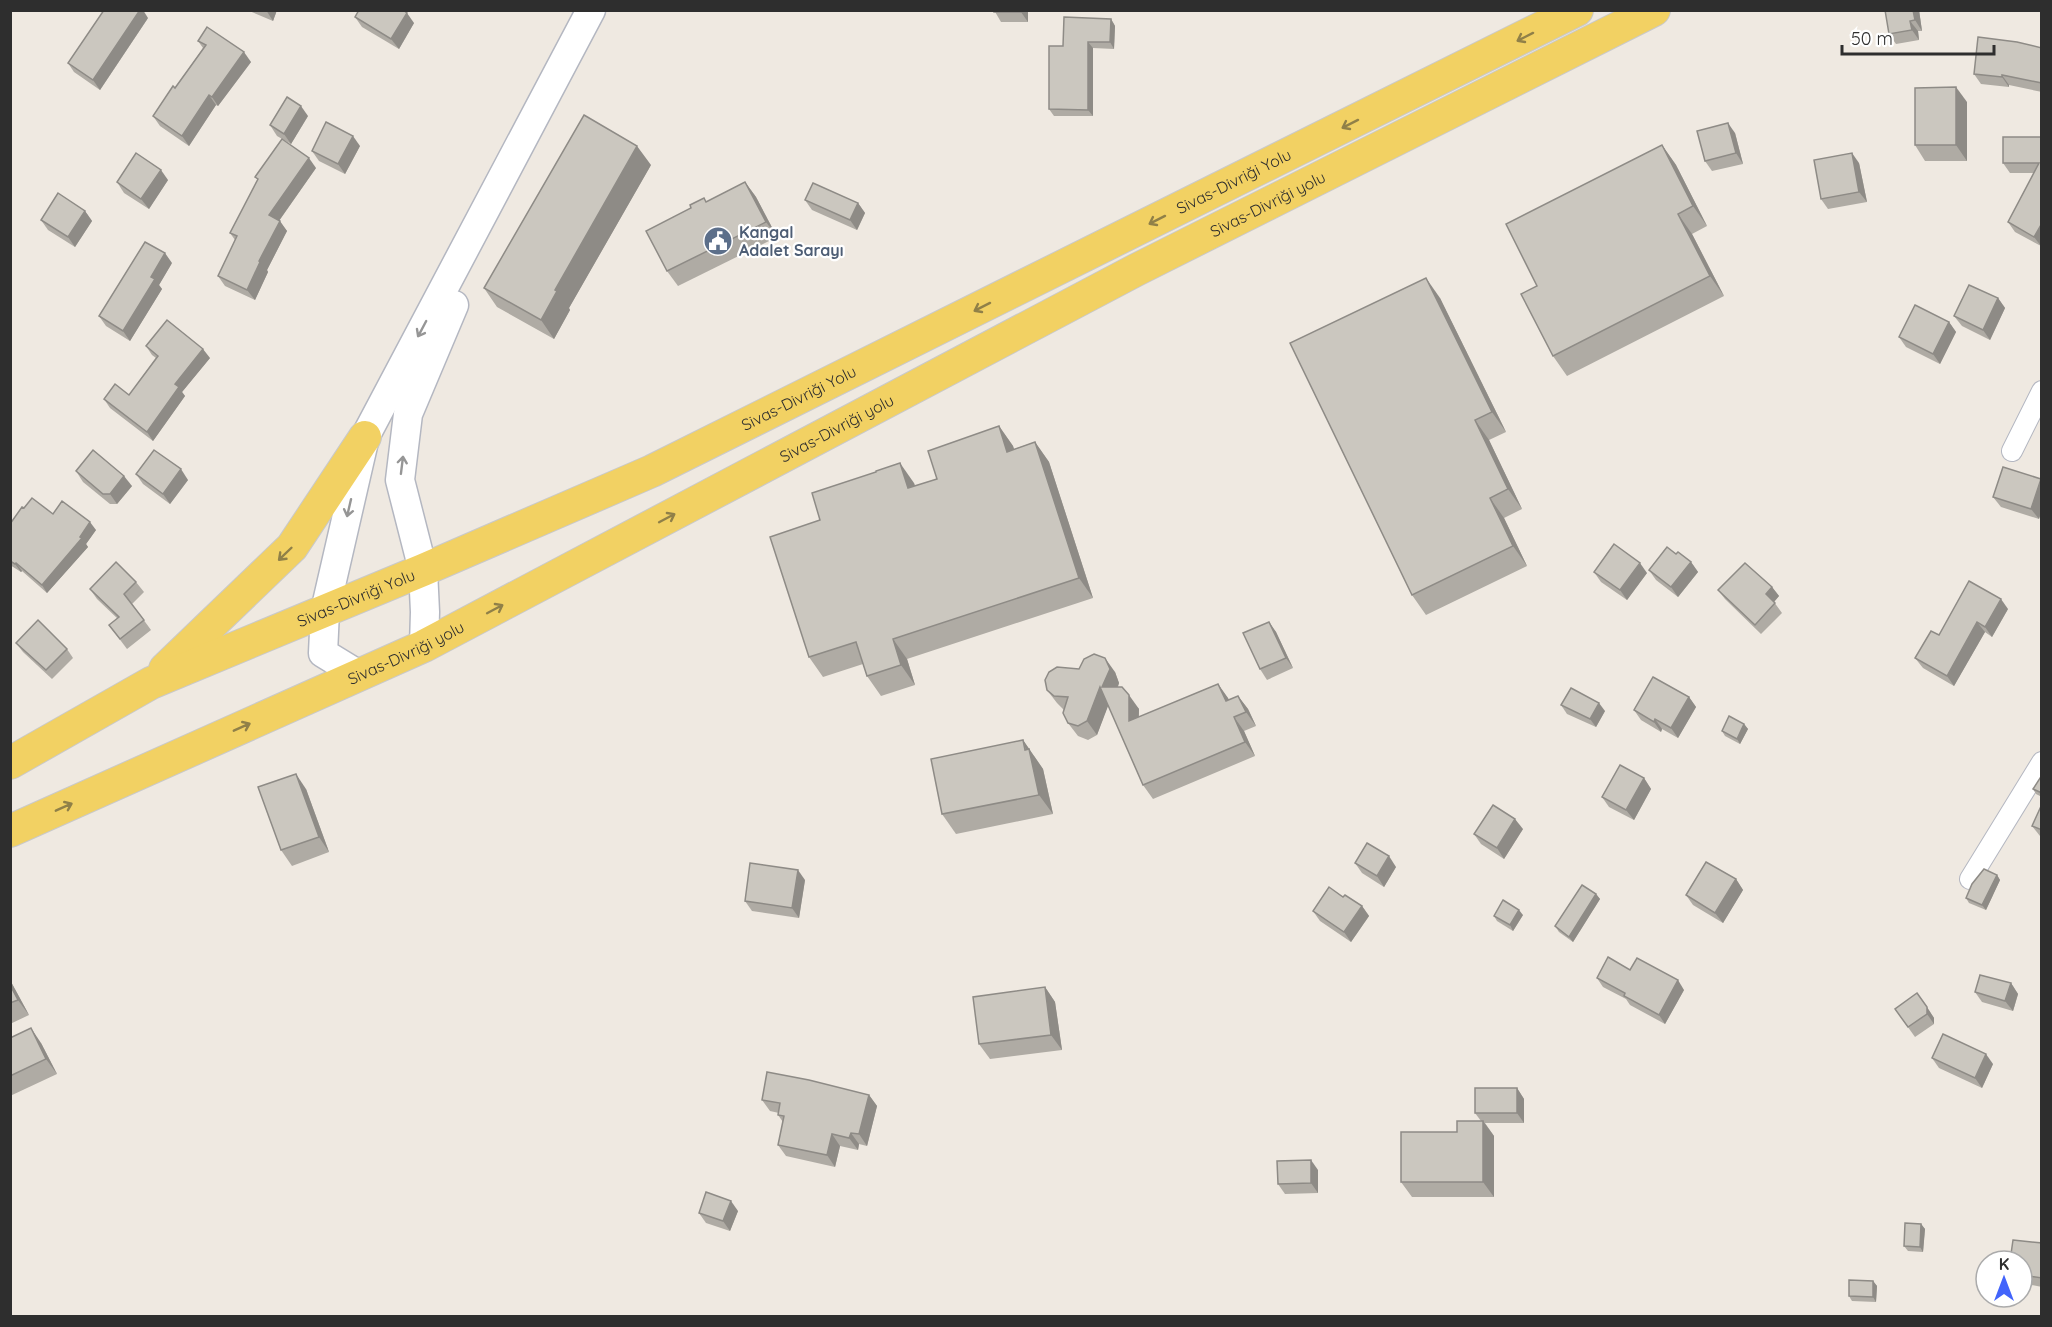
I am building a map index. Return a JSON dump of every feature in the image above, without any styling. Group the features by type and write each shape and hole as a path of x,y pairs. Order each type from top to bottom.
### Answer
{"main road":[{"name":"Sivas-Divriği Yolu","path":"10,763 151,682 423,570 652,471 1577,10"},
{"name":"Sivas-Divriği yolu","path":"10,831 424,646 1136,270 1654,10"},
{"path":"151,682 292,547 365,437"}],"street":[{"path":"359,675 323,653 325,610 365,437 591,10"},
{"path":"424,646 423,570 400,480 408,414 529,129"},
{"path":"2012,451 2042,391"},
{"path":"1970,879 2042,762"}],"building":[{"path":"104,10 140,10 93,80 68,63"},
{"path":"359,10 403,10 407,13 391,39 355,17"},
{"path":"994,10 1021,10 1021,12 994,12"},
{"path":"1885,10 1913,10 1915,20 1910,21 1912,30 1889,34"},
{"path":"1064,17 1111,19 1110,42 1088,42 1088,110 1049,109 1049,46 1063,46"},
{"path":"207,27 244,52 212,97 209,95 182,136 153,116 173,86 175,88 206,45 198,41"},
{"path":"1978,37 2042,48 2042,83 2002,75 2002,77 1974,74"},
{"path":"1956,87 1956,145 1915,145 1915,88"},
{"path":"287,97 301,106 284,134 270,125"},
{"path":"584,115 637,146 555,290 557,291 541,320 484,288"},
{"path":"326,122 353,136 338,164 312,151"},
{"path":"1728,123 1736,153 1705,161 1697,131"},
{"path":"2003,137 2042,137 2042,223 2034,237 2008,222 2039,163 2003,163"},
{"path":"282,139 309,158 269,215 280,221 247,290 218,276 237,236 230,233 258,179 255,177"},
{"path":"1662,145 1693,206 1678,214 1710,276 1553,356 1521,294 1537,286 1506,224"},
{"path":"136,153 161,170 141,199 117,182"},
{"path":"1852,153 1859,192 1821,199 1814,160"},
{"path":"745,182 766,222 667,271 646,231 691,208 690,205 704,198 706,202"},
{"path":"813,183 858,203 850,220 805,200"},
{"path":"58,193 85,211 68,237 41,220"},
{"path":"145,242 165,253 151,277 155,279 123,331 99,316"},
{"path":"1426,278 1492,412 1475,420 1508,489 1490,498 1513,546 1412,595 1290,343"},
{"path":"1969,285 1998,298 1983,330 1954,316"},
{"path":"1915,305 1949,322 1933,354 1899,337"},
{"path":"167,320 203,349 175,384 179,387 147,432 104,399 115,384 129,395 158,356 146,346"},
{"path":"999,426 1007,452 1035,442 1079,578 893,639 901,665 867,676 856,642 809,657 770,537 820,520 812,493 900,463 908,488 937,479 928,451"},
{"path":"93,450 124,476 110,494 103,494 76,471"},
{"path":"154,450 181,469 163,494 136,474"},
{"path":"2003,467 2041,479 2031,509 1993,497"},
{"path":"32,498 53,514 62,501 90,522 80,537 82,538 42,585 16,563 10,561 10,524 22,507 24,508"},
{"path":"1614,544 1640,563 1620,590 1594,572"},
{"path":"1667,547 1691,562 1671,587 1649,570"},
{"path":"116,562 136,582 124,594 144,620 120,639 109,625 119,617 90,589"},
{"path":"1745,563 1772,587 1766,594 1775,603 1755,625 1718,590"},
{"path":"1969,581 2001,599 1985,627 1977,622 1947,676 1915,658 1931,631 1939,635"},
{"path":"38,620 67,649 46,670 16,643"},
{"path":"1269,622 1286,658 1260,669 1243,633"},
{"path":"1094,654 1105,658 1110,669 1102,687 1122,687 1129,695 1129,721 1218,684 1226,701 1238,696 1246,712 1234,717 1245,742 1143,785 1100,687 1087,721 1078,726 1068,723 1063,713 1068,697 1054,696 1047,690 1045,680 1049,672 1057,667 1079,669 1084,659"},
{"path":"1653,677 1689,697 1671,728 1655,719 1654,722 1634,710"},
{"path":"1571,688 1599,703 1590,719 1561,705"},
{"path":"1729,716 1744,724 1737,739 1722,731"},
{"path":"1023,740 1025,750 1029,749 1039,795 942,814 931,759"},
{"path":"1620,765 1644,778 1626,810 1602,797"},
{"path":"296,774 319,837 281,850 258,787"},
{"path":"2042,775 2042,793 2033,789"},
{"path":"2042,804 2042,830 2032,826"},
{"path":"1493,805 1515,819 1497,848 1474,834"},
{"path":"1367,843 1389,856 1377,876 1355,863"},
{"path":"1706,862 1736,879 1715,913 1686,895"},
{"path":"750,863 798,870 792,908 745,901"},
{"path":"1984,869 1997,875 1982,905 1966,898 1972,884"},
{"path":"1582,885 1596,894 1569,937 1555,926"},
{"path":"1329,887 1362,906 1344,932 1313,911"},
{"path":"1503,900 1519,910 1510,925 1494,916"},
{"path":"1608,957 1630,970 1637,958 1678,980 1659,1015 1597,978"},
{"path":"1980,975 2011,983 2005,1001 1975,992"},
{"path":"10,985 18,1000 10,1003"},
{"path":"1045,987 1051,1035 979,1044 973,997"},
{"path":"1917,993 1927,1007 1927,1014 1908,1027 1895,1009"},
{"path":"31,1028 46,1059 10,1076 10,1038"},
{"path":"1943,1034 1986,1054 1975,1078 1932,1058"},
{"path":"767,1072 869,1095 859,1134 851,1133 849,1138 832,1134 827,1155 778,1145 784,1116 778,1115 780,1103 762,1100"},
{"path":"1475,1088 1517,1088 1517,1113 1475,1113"},
{"path":"1457,1121 1483,1121 1483,1182 1401,1182 1401,1132 1457,1132"},
{"path":"1311,1160 1311,1183 1278,1184 1277,1161"},
{"path":"706,1192 731,1201 723,1221 699,1213"},
{"path":"1905,1223 1921,1224 1920,1247 1904,1246"},
{"path":"2013,1240 2042,1243 2042,1278 2034,1277 2034,1249 2012,1249"},
{"path":"1849,1280 1873,1281 1873,1297 1849,1296"}],"place":[{"name":"Kangal Adalet Sarayı","path":"718,241"}]}
